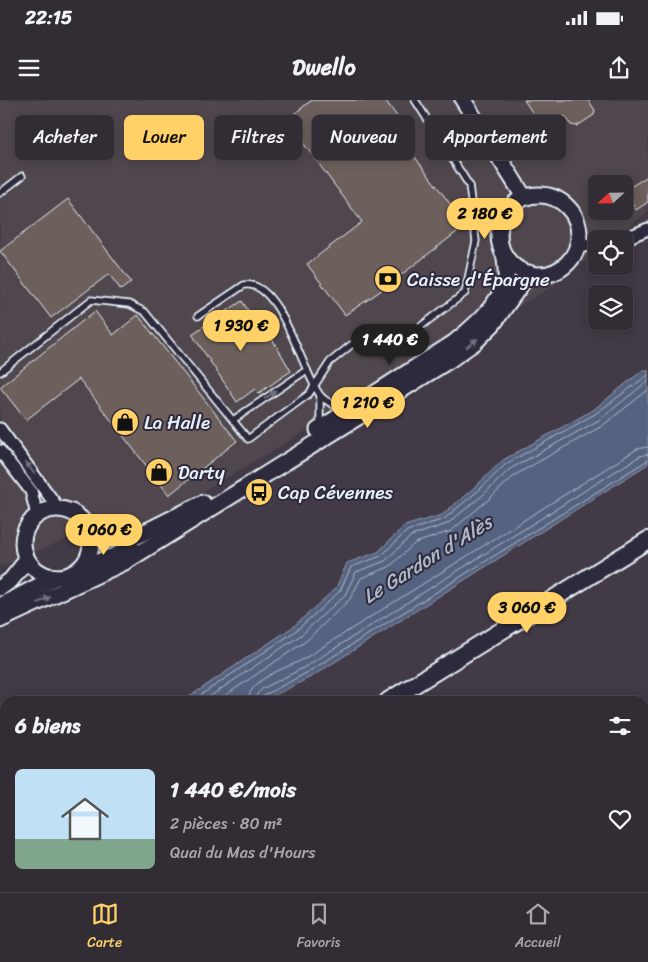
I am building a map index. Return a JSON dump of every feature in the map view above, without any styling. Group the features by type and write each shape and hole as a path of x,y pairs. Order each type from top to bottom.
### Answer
{"main road":[{"path":"396,696 648,540"}],"street":[{"path":"463,100 524,197"},
{"path":"88,530 118,539 137,536 218,495 455,342 476,324 494,303 506,279 505,256 499,233 502,221 510,207 524,197 536,194 549,196 561,201 571,210 577,221 578,247 572,258 558,270 541,275 529,273 512,264 505,256"},
{"path":"633,235 648,228"},
{"path":"578,247 588,245"},
{"path":"0,620 125,562 448,361 475,342 493,324 529,273"},
{"path":"0,429 58,508"},
{"path":"0,451 31,491 36,504 37,515"},
{"path":"56,577 40,572 27,560 23,540 27,526 37,515 47,510 58,508 76,514 88,530 91,541 90,552 85,562 77,570"},
{"path":"0,606 56,577 67,575 165,537"},
{"path":"0,588 11,580 27,560"}],"lane":[{"path":"400,342 465,293 476,241 469,185 415,100"},
{"path":"0,193 22,176"},
{"path":"198,316 244,285 252,283 260,286 276,306 296,341 307,370 320,396 320,428"},
{"path":"0,372 91,300 129,304 146,312 248,439 309,394 330,362 351,345"},
{"path":"233,420 307,370"},
{"path":"320,396 347,411"}],"shaded area":[{"path":"0,100 648,100 648,212 625,230 588,230 588,258 553,286 134,532 88,530 0,567"}],"water":[{"name":"Le Gardon d'Alès","path":"643,370 648,370 648,464 311,677 273,696 190,696 294,626 336,588 347,563 378,552 404,526 442,515 503,460 593,410"}],"building":[{"path":"312,100 385,100 396,115 312,115 312,155 302,141 302,115 292,115"},
{"path":"524,100 588,100 595,110 594,115 577,126 571,125 566,115 534,115"},
{"path":"415,157 466,225 379,292 345,315 307,264 362,222 316,160 415,160"},
{"path":"648,176 648,202 636,210 633,205 633,185"},
{"path":"68,199 131,282 121,290 109,274 51,318 0,251"},
{"path":"242,301 267,340 271,337 291,371 259,393 255,389 237,402 192,334"},
{"path":"95,311 113,335 138,315 237,441 169,495 79,379 26,420 0,387"}],"place":[{"name":"Caisse d'Épargne","path":"388,279"},
{"name":"La Halle","path":"125,422"},
{"name":"Darty","path":"159,472"},
{"name":"Cap Cévennes","path":"259,492"}]}
